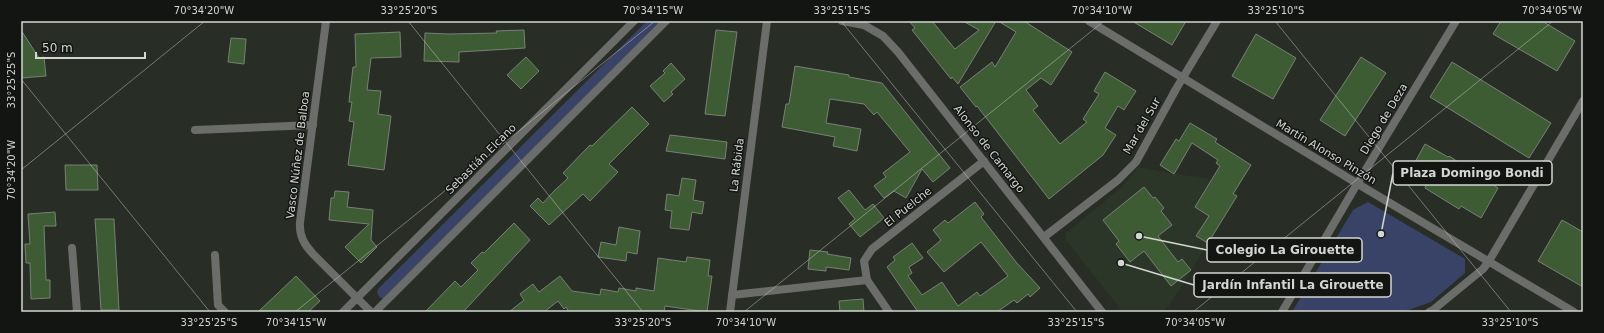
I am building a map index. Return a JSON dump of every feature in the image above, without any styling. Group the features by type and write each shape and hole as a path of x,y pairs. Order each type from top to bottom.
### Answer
{"street":[{"name":"Vasco Núñez de Balboa","path":"326,21 300,222 300,234 305,245 313,254 371,312"},
{"name":"Sebastián Elcano","path":"343,312 634,21"},
{"path":"375,312 666,21"},
{"name":"La Rábida","path":"730,312 767,21"},
{"name":"Alonso de Camargo","path":"842,21 865,23 883,36 898,52 1102,312"},
{"name":"Martín Alonso Pinzón","path":"1089,21 1357,184 1574,312"},
{"name":"Mar del Sur","path":"1044,237 1118,180 1136,162 1217,21"},
{"name":"Diego de Deza","path":"1282,312 1357,184 1456,21"},
{"path":"1429,312 1483,269 1489,261 1583,100"},
{"path":"195,130 313,125"},
{"name":"El Puelche","path":"889,312 867,280 864,261 872,249 984,161"},
{"path":"72,248 77,312"},
{"path":"215,255 218,305 225,312"},
{"path":"732,294 867,280"}],"shaded area":[{"path":"647,21 661,21 384,298 380,298 377,292 379,288"},
{"path":"1138,167 1206,178 1237,196 1169,306 1161,312 1123,312 1066,240 1066,233 1121,188"},
{"path":"1368,202 1465,259 1465,273 1431,302 1403,312 1292,312 1353,210"}],"building":[{"path":"909,21 932,21 955,49 979,30 963,21 996,21 958,84 952,77 951,79 912,30 915,28"},
{"path":"998,21 1024,21 1072,52 1051,85 1041,78 1026,90 1038,106 1033,110 1060,144 1087,122 1083,119 1099,94 1094,91 1105,72 1136,91 1124,110 1118,106 1105,128 1116,135 1103,155 1049,199 977,106 976,107 960,87 992,62 995,67 1016,32"},
{"path":"1132,21 1186,21 1172,45"},
{"path":"1501,21 1542,21 1575,41 1557,71 1493,34"},
{"path":"21,30 39,58 44,57 46,76 21,78"},
{"path":"524,30 525,48 459,52 459,62 424,61 425,33 497,33 496,31"},
{"path":"716,30 737,32 725,116 705,114"},
{"path":"400,32 401,57 371,58 367,90 381,91 378,114 391,116 384,170 348,165 354,122 349,121 352,102 349,102 353,67 356,67 355,34"},
{"path":"1256,34 1296,58 1273,99 1232,76"},
{"path":"231,38 246,39 244,64 228,62"},
{"path":"526,57 539,71 521,89 507,75"},
{"path":"1361,57 1386,73 1345,136 1320,120"},
{"path":"1452,62 1551,123 1529,158 1430,97"},
{"path":"671,63 685,79 671,92 673,94 664,102 650,86 665,73 663,71"},
{"path":"795,66 849,75 849,77 882,83 950,168 933,182 922,169 906,198 894,191 884,198 874,186 886,177 883,173 910,152 877,112 874,115 864,104 830,99 826,123 861,129 857,151 833,146 835,137 782,127 786,104 789,104"},
{"path":"632,107 649,124 609,164 618,172 590,201 583,194 549,225 530,206 538,198 543,203 568,178 563,173 590,145 592,146"},
{"path":"1190,123 1217,139 1215,142 1251,165 1233,194 1237,196 1208,243 1196,236 1209,216 1195,207 1220,166 1216,163 1218,160 1192,143 1174,174 1160,165 1176,139 1179,141"},
{"path":"670,135 727,142 725,159 666,151"},
{"path":"1425,144 1448,157 1449,156 1498,188 1481,218 1461,206 1459,209 1425,188 1426,186 1408,175"},
{"path":"65,165 97,165 98,190 66,190"},
{"path":"682,178 696,180 693,200 704,202 702,214 692,212 689,230 670,228 672,211 665,210 667,194 679,196"},
{"path":"1144,187 1164,208 1161,211 1172,225 1158,236 1178,262 1182,259 1191,270 1171,286 1144,251 1130,262 1116,244 1119,241 1103,220"},
{"path":"849,190 865,210 873,204 884,218 860,237 849,224 855,219 838,198"},
{"path":"335,191 349,192 347,207 373,210 371,240 377,247 361,263 345,247 369,224 329,220 331,198 334,198"},
{"path":"975,202 984,214 981,217 1016,262 1040,288 1030,297 1028,294 1017,303 1014,300 997,312 918,312 887,267 895,260 893,257 912,243 923,258 909,267 912,273 908,276 922,295 942,282 958,306 977,292 980,296 1008,276 981,242 944,272 927,252 941,240 933,230 945,220 948,223"},
{"path":"55,212 56,226 44,226 46,280 50,280 50,298 31,299 30,263 26,263 25,244 30,244 28,214"},
{"path":"95,219 114,219 119,310 101,310"},
{"path":"1562,220 1583,232 1583,287 1538,261"},
{"path":"514,223 530,240 463,312 425,312 455,281 461,287 478,270 471,263 482,252 484,253"},
{"path":"619,227 640,231 637,254 627,252 626,261 598,257 601,242 616,245"},
{"path":"810,250 828,252 827,254 851,258 849,270 826,267 826,271 808,269"},
{"path":"687,257 710,260 708,276 712,276 707,312 665,306 664,312 569,312 566,307 564,309 558,301 544,312 509,312 524,300 520,294 533,284 539,292 560,276 572,291 600,295 601,289 618,292 619,288 636,291 636,288 654,291 658,258 686,262"},
{"path":"296,276 320,301 308,312 258,312"},
{"path":"863,299 864,312 840,312 839,301"}],"place":[{"name":"Plaza Domingo Bondi","path":"1381,234"},
{"name":"Colegio La Girouette","path":"1139,236"},
{"name":"Jardín Infantil La Girouette","path":"1121,263"}]}
